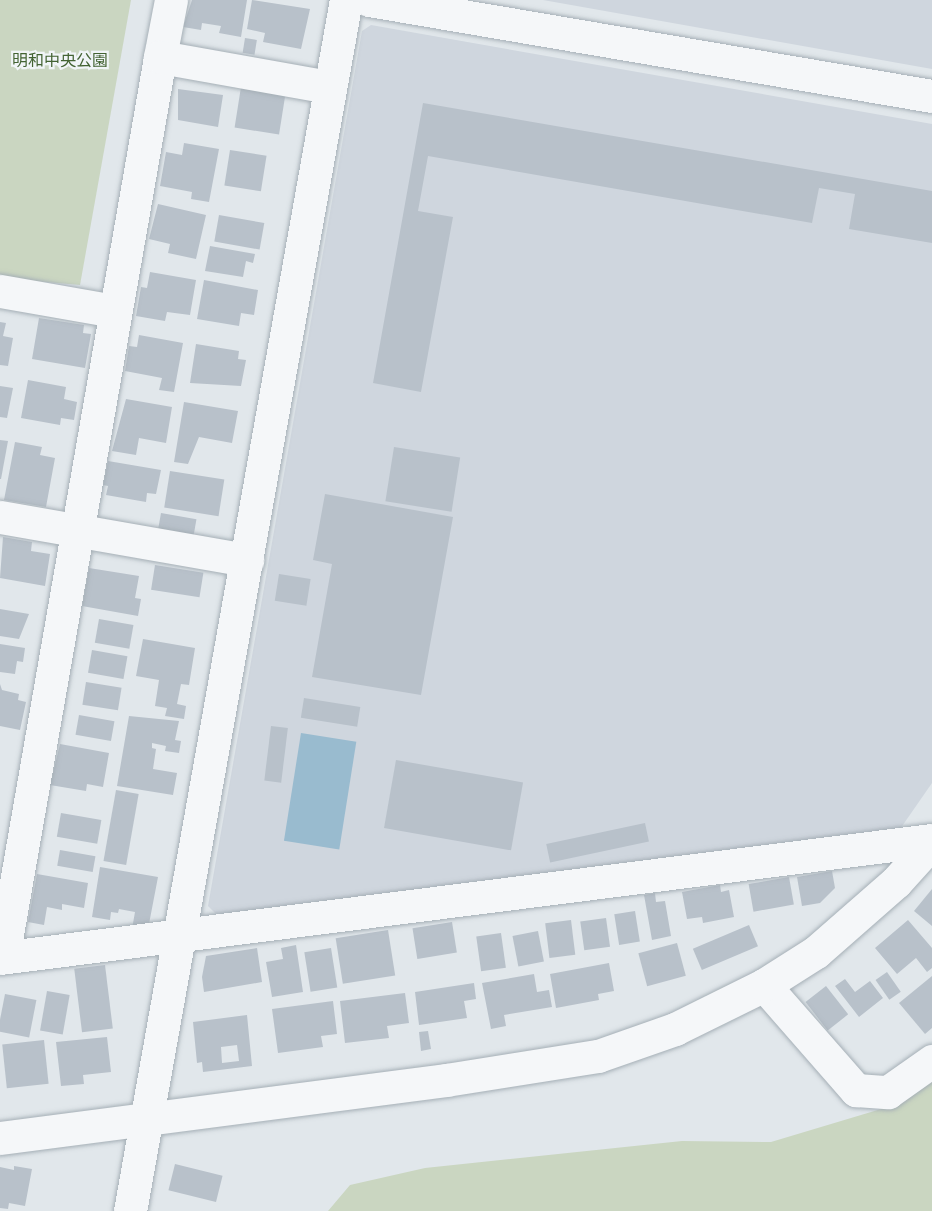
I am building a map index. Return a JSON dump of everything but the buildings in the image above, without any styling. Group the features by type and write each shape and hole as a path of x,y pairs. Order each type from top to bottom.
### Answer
{"street":[{"path":"171,0 2,957 932,841"},
{"path":"130,1211 346,0"},
{"path":"369,0 932,96"},
{"path":"160,57 329,87"},
{"path":"0,291 115,311"},
{"path":"0,517 247,560"},
{"path":"0,1138 457,1078 598,1056 675,1029 764,985 816,952 896,882 932,841"},
{"path":"764,985 856,1090 888,1092 932,1061"}],"shaded area":[{"path":"543,0 932,0 932,69"},
{"path":"371,25 932,124 932,783 898,832 220,918 208,906 362,31"}],"green space":[{"name":"明和中央公園","path":"0,0 131,0 80,285 0,278"},
{"path":"932,1080 932,1211 328,1211 350,1185 425,1168 682,1141 771,1142 891,1106"}],"water":[{"path":"301,733 356,742 339,849 284,841"}]}
